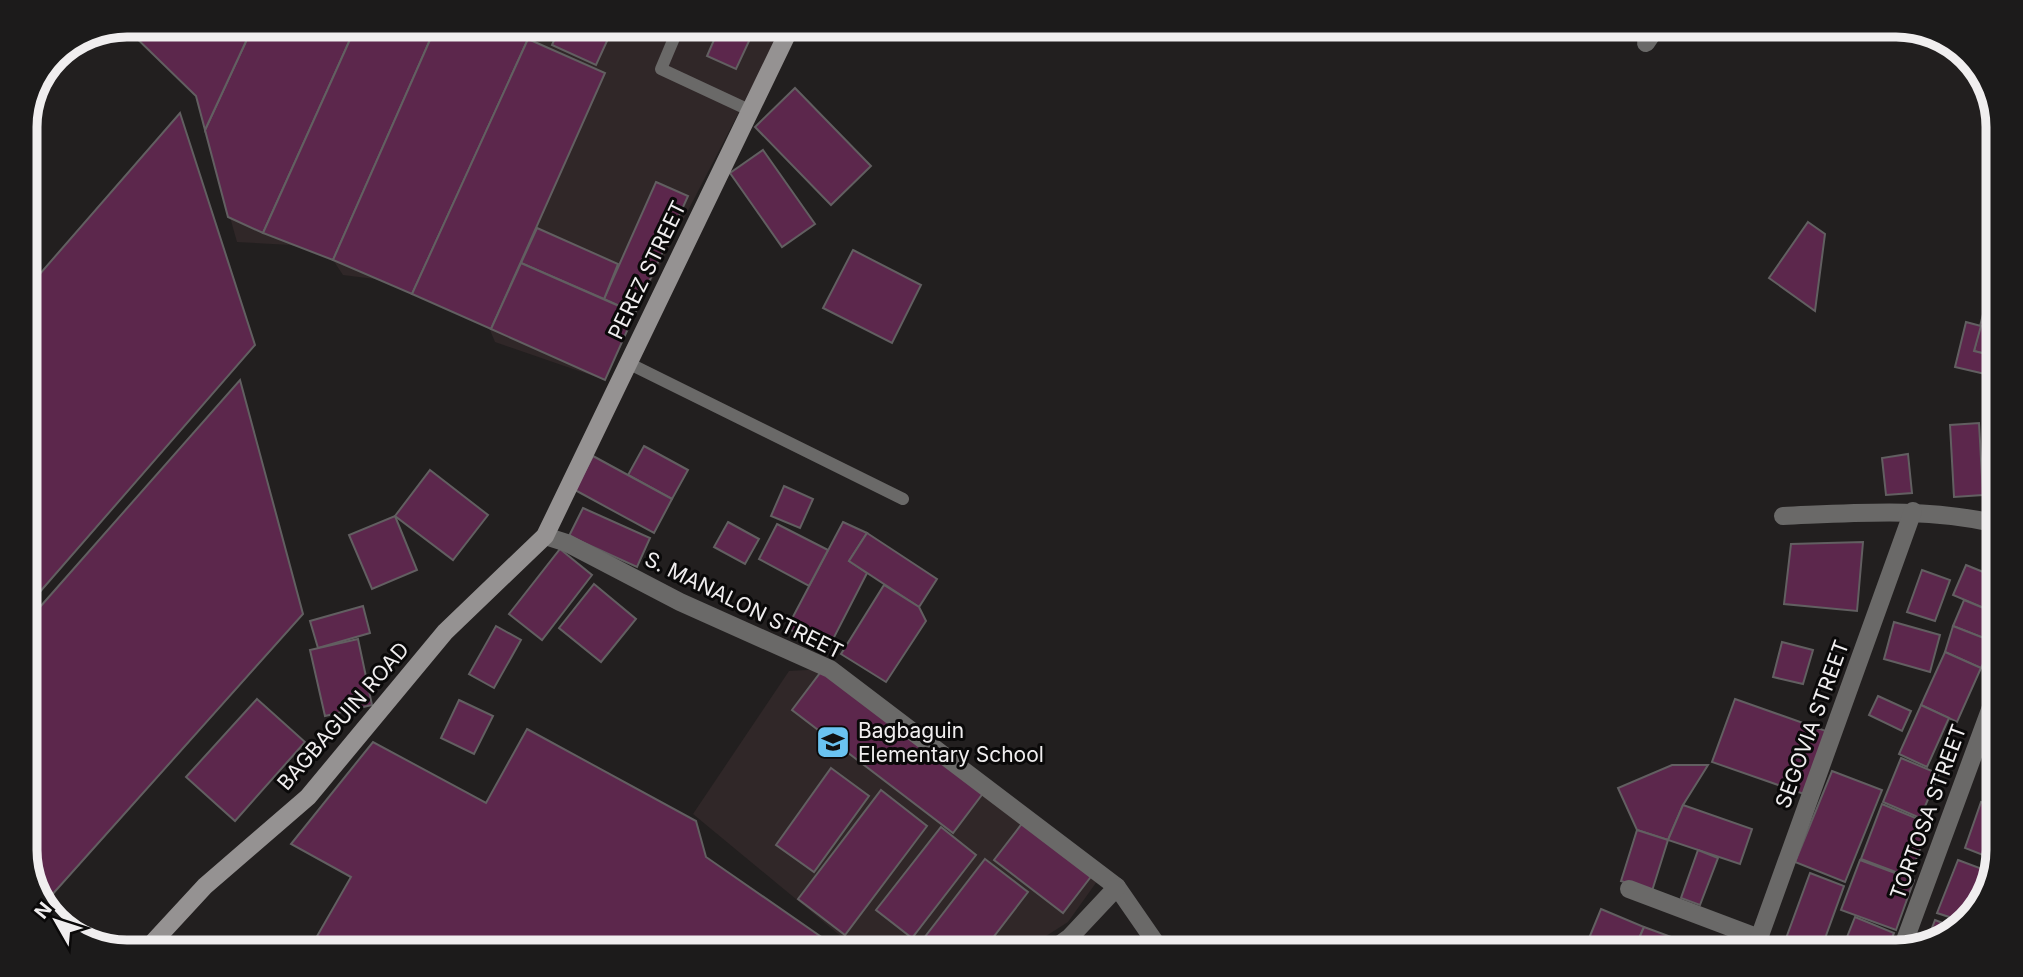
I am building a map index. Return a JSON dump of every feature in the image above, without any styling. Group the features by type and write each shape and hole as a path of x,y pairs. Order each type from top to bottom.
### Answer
{"street":[{"name":"PEREZ STREET","path":"545,536 786,37"},
{"path":"1646,43 1650,37"},
{"path":"1783,516 1913,511 1957,514 1986,521"},
{"name":"SEGOVIA STREET","path":"1758,940 1913,511"},
{"name":"S. MANALON STREET","path":"545,536 568,543 680,602 830,669 1117,887 1153,940"},
{"name":"BAGBAGUIN ROAD","path":"156,940 205,886 308,797 445,632 545,536"},
{"name":"TORTOSA STREET","path":"1905,939 1986,721"},
{"path":"1066,940 1117,887"},
{"path":"1629,889 1745,940"}],"lane":[{"path":"675,37 661,69 749,110"},
{"path":"628,363 903,499"}],"shaded area":[{"path":"135,37 778,37 635,313 605,380 495,342 487,323 383,280 343,275 333,260 320,253 291,245 237,242 196,96"},
{"name":"Bagbaguin Elementary School","path":"824,669 1103,873 1068,922 1040,940 845,940 693,814 789,671"}],"building":[{"path":"135,37 248,37 205,130 196,96"},
{"path":"248,37 351,37 263,233 228,217 205,130"},
{"path":"351,37 431,37 333,260 263,233"},
{"path":"431,37 528,39 412,294 333,260"},
{"path":"555,37 609,37 596,65 552,45"},
{"path":"715,37 751,37 736,69 707,56"},
{"path":"528,39 605,73 491,329 412,294"},
{"path":"795,88 871,166 831,205 755,127"},
{"path":"180,113 255,345 37,595 37,277"},
{"path":"763,150 815,224 782,247 730,173"},
{"path":"656,182 688,196 635,313 604,299"},
{"path":"1808,222 1825,234 1815,311 1769,278"},
{"path":"537,228 618,264 604,299 521,263"},
{"path":"853,250 921,285 892,343 823,308"},
{"path":"521,263 635,313 605,380 491,329"},
{"path":"1986,302 1986,354 1974,351"},
{"path":"1966,322 1981,326 1974,351 1986,354 1986,374 1955,367"},
{"path":"240,380 303,614 60,886 45,886 37,856 37,610"},
{"path":"1979,423 1983,495 1954,497 1950,425"},
{"path":"644,446 688,470 672,499 628,475"},
{"path":"1908,454 1912,493 1886,495 1882,458"},
{"path":"593,456 672,499 654,533 575,490"},
{"path":"430,470 488,515 453,560 395,516"},
{"path":"784,486 813,499 800,528 771,516"},
{"path":"583,508 650,538 637,567 569,536"},
{"path":"395,516 417,570 372,589 349,535"},
{"path":"728,522 759,539 745,564 714,547"},
{"path":"843,522 867,533 849,561 867,573 828,649 787,628"},
{"path":"777,524 828,550 809,586 759,559"},
{"path":"867,533 937,579 919,607 849,561"},
{"path":"1863,542 1857,611 1784,604 1791,544"},
{"path":"560,549 592,575 542,640 509,614"},
{"path":"1966,565 1986,573 1986,609 1953,595"},
{"path":"1922,570 1950,580 1935,621 1907,612"},
{"path":"594,584 636,619 601,662 559,628"},
{"path":"884,585 919,607 926,621 886,682 841,654"},
{"path":"1964,600 1986,609 1986,639 1953,626"},
{"path":"363,606 370,633 318,648 310,621"},
{"path":"1894,622 1940,635 1930,672 1884,659"},
{"path":"496,626 521,640 494,688 469,674"},
{"path":"1953,626 1986,639 1986,658 1981,668 1945,652"},
{"path":"358,639 372,705 325,716 310,650"},
{"path":"1782,642 1813,650 1803,684 1773,677"},
{"path":"1945,652 1981,668 1957,722 1921,705"},
{"path":"823,669 984,792 953,833 792,710"},
{"path":"1878,696 1911,711 1902,731 1869,715"},
{"path":"257,699 305,742 235,821 186,777"},
{"path":"1735,699 1826,731 1804,794 1712,762"},
{"path":"459,700 493,716 474,754 441,738"},
{"path":"1921,705 1949,718 1927,767 1899,754"},
{"path":"527,729 696,821 706,857 826,940 315,940 351,877 291,844 373,742 486,803"},
{"path":"1901,758 1939,774 1920,818 1883,802"},
{"path":"1672,765 1708,765 1683,805 1668,840 1637,830 1618,788"},
{"path":"831,768 869,796 814,872 776,845"},
{"path":"1832,771 1882,790 1845,882 1795,862"},
{"path":"881,790 927,826 845,935 798,899"},
{"path":"1981,802 1986,804 1986,856 1965,848"},
{"path":"1882,804 1930,824 1909,877 1861,859"},
{"path":"1683,805 1752,829 1740,864 1668,840"},
{"path":"1024,821 1093,874 1063,913 994,860"},
{"path":"941,827 976,855 912,938 876,910"},
{"path":"1637,830 1668,840 1652,891 1621,881"},
{"path":"1698,850 1718,858 1700,905 1681,898"},
{"path":"985,859 1028,892 991,940 924,938"},
{"path":"1860,860 1914,880 1896,930 1841,910"},
{"path":"1958,860 1984,870 1971,900 1955,918 1937,913"},
{"path":"1810,873 1844,886 1824,940 1785,940"},
{"path":"1601,909 1644,927 1638,940 1588,940"},
{"path":"1855,917 1894,933 1891,940 1846,940"},
{"path":"1935,920 1947,925 1936,931 1930,933"},
{"path":"1644,927 1679,940 1638,940"}],"place":[{"name":"Bagbaguin Elementary School","path":"833,742"}]}
